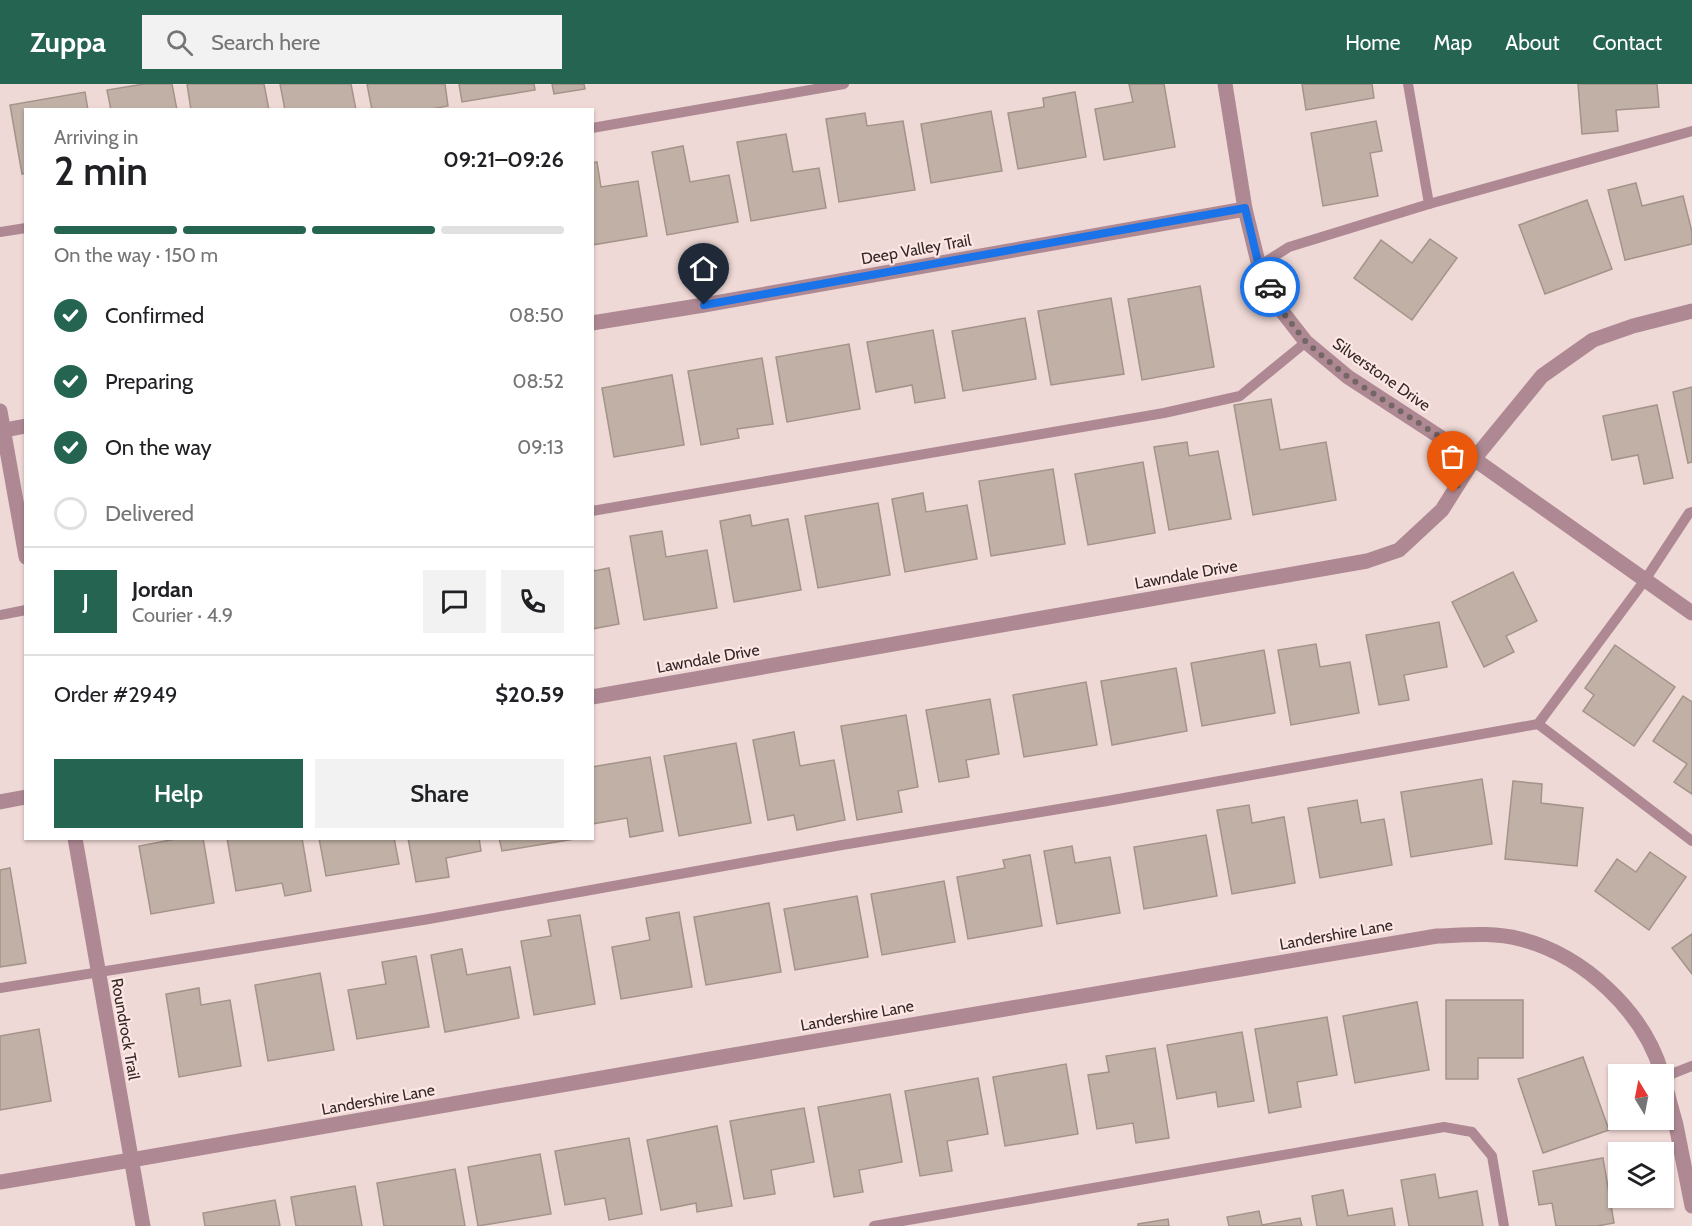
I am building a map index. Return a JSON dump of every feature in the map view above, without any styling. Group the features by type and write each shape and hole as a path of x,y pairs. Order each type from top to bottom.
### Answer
{"street":[{"name":"Silverstone Drive","path":"1225,84 1245,208 1259,266 1281,310 1306,342 1348,377 1474,459 1692,613"},
{"name":"Deep Valley Trail","path":"594,323 1245,208"},
{"name":"Lawndale Drive","path":"594,697 1367,561 1399,550 1442,510 1474,459 1542,376 1593,340 1633,326 1692,311"},
{"path":"0,411 24,546"},
{"path":"2,431 24,426"},
{"path":"0,802 24,797"},
{"name":"Roundrock Trail","path":"75,840 143,1226"},
{"name":"Landershire Lane","path":"0,1182 1437,936 1490,934 1521,939 1564,956 1614,993 1636,1021 1659,1064"},
{"name":"Landershire Lane","path":"1674,1118 1692,1206"}],"lane":[{"path":"594,128 844,84"},
{"path":"1408,84 1430,204"},
{"path":"1259,266 1289,247 1430,204 1692,131"},
{"path":"0,232 24,228"},
{"path":"594,512 1152,415 1240,396 1306,342"},
{"path":"0,988 429,919 1538,724 1645,580 1689,513 1692,512"},
{"path":"0,615 24,610"},
{"path":"1538,724 1692,841"},
{"path":"1674,1073 1692,1066"},
{"path":"874,1226 1444,1127 1472,1132 1492,1156 1504,1226"}],"building":[{"path":"144,84 172,84 177,108 111,108 107,90"},
{"path":"187,84 264,84 269,108 191,108"},
{"path":"280,84 351,84 356,108 285,108"},
{"path":"367,84 445,84 448,106 372,108"},
{"path":"459,84 534,84 535,90 462,102"},
{"path":"552,84 584,84 585,89 554,94"},
{"path":"1129,84 1164,84 1175,147 1104,160 1095,109 1133,102"},
{"path":"1302,84 1372,84 1374,98 1306,110"},
{"path":"1578,84 1657,84 1659,107 1616,110 1618,131 1582,134"},
{"path":"85,92 88,108 24,108 24,174 22,174 10,105"},
{"path":"1075,92 1086,157 1018,169 1008,113 1044,107 1043,98"},
{"path":"991,111 1002,171 931,183 921,124"},
{"path":"865,113 867,126 903,121 915,190 839,202 826,119"},
{"path":"1376,121 1382,151 1370,153 1378,196 1323,206 1311,133"},
{"path":"786,134 793,172 819,168 826,208 751,221 737,142"},
{"path":"683,146 690,182 729,175 738,222 667,235 652,152"},
{"path":"597,162 601,187 638,181 647,236 594,245 594,163"},
{"path":"1636,183 1642,206 1683,196 1692,232 1692,244 1625,260 1608,190"},
{"path":"1587,200 1612,269 1545,294 1519,225"},
{"path":"1430,239 1457,258 1412,320 1354,278 1381,240 1412,263"},
{"path":"1200,286 1214,367 1142,380 1128,299"},
{"path":"1111,298 1124,374 1051,385 1038,311"},
{"path":"1025,318 1036,379 963,391 952,331"},
{"path":"933,330 945,398 915,403 912,385 876,392 867,342"},
{"path":"849,344 860,409 787,422 776,357"},
{"path":"762,358 773,424 737,429 739,438 701,445 688,371"},
{"path":"672,375 684,445 614,457 602,388"},
{"path":"1692,387 1692,462 1688,463 1673,392"},
{"path":"1271,399 1280,450 1326,442 1336,500 1253,515 1234,405"},
{"path":"1657,405 1673,478 1644,484 1638,455 1612,460 1603,416"},
{"path":"1187,442 1189,456 1218,451 1231,519 1169,530 1154,447"},
{"path":"1143,462 1155,533 1088,545 1075,474"},
{"path":"1053,469 1065,544 991,556 979,481"},
{"path":"923,493 926,512 967,505 977,559 905,572 892,499"},
{"path":"878,503 890,575 818,588 805,516"},
{"path":"750,515 752,526 788,519 801,590 734,602 720,521"},
{"path":"662,531 666,557 707,550 717,608 644,620 630,536"},
{"path":"609,568 619,624 594,629 594,571"},
{"path":"1513,572 1537,621 1506,636 1514,652 1484,667 1452,602"},
{"path":"1439,622 1447,667 1404,675 1409,700 1379,705 1366,635"},
{"path":"1316,644 1320,667 1350,662 1359,713 1291,725 1278,650"},
{"path":"1615,645 1675,687 1634,746 1583,711 1594,695 1585,688"},
{"path":"1264,650 1275,713 1202,726 1191,663"},
{"path":"1176,668 1187,731 1112,745 1101,681"},
{"path":"1086,682 1097,745 1024,757 1013,695"},
{"path":"1683,696 1692,702 1692,794 1674,782 1687,764 1653,741"},
{"path":"990,699 999,754 966,760 969,777 939,782 926,710"},
{"path":"906,715 918,787 898,791 902,812 857,820 841,726"},
{"path":"794,732 800,766 834,760 845,820 797,830 794,815 768,820 753,740"},
{"path":"736,743 751,823 679,836 664,756"},
{"path":"650,757 663,831 630,837 627,818 594,824 594,767"},
{"path":"1482,779 1492,844 1411,857 1401,792"},
{"path":"1513,781 1542,784 1541,803 1583,808 1577,866 1505,859"},
{"path":"1357,800 1361,823 1384,819 1392,865 1320,878 1308,808"},
{"path":"1249,805 1252,823 1284,817 1295,883 1232,894 1217,810"},
{"path":"1206,835 1217,896 1144,909 1134,847"},
{"path":"170,840 203,840 214,903 151,914 139,846"},
{"path":"227,840 302,840 311,891 285,896 282,883 236,891"},
{"path":"319,840 394,840 399,864 326,876"},
{"path":"408,840 479,840 481,851 446,858 449,877 416,882"},
{"path":"499,840 568,840 502,851"},
{"path":"1072,846 1075,863 1110,857 1120,913 1057,924 1044,851"},
{"path":"1650,852 1686,877 1649,930 1595,891 1617,859 1636,872"},
{"path":"1030,855 1042,926 968,939 957,877 1005,868 1003,860"},
{"path":"10,868 26,963 0,967 0,870"},
{"path":"944,881 955,942 882,955 871,894"},
{"path":"857,896 868,957 795,970 784,909"},
{"path":"769,903 781,972 706,985 694,917"},
{"path":"679,912 692,987 621,999 612,947 650,940 646,918"},
{"path":"580,915 595,1004 534,1015 521,941 551,936 548,920"},
{"path":"1692,934 1692,974 1672,948"},
{"path":"462,949 467,975 510,967 519,1018 445,1032 431,955"},
{"path":"416,956 429,1027 357,1039 348,990 386,984 382,962"},
{"path":"320,973 334,1050 268,1061 255,985"},
{"path":"199,988 201,1005 230,1000 241,1066 179,1077 166,994"},
{"path":"1446,1000 1523,1000 1523,1058 1478,1058 1478,1079 1446,1079"},
{"path":"1417,1002 1429,1070 1355,1083 1343,1016"},
{"path":"1327,1017 1337,1075 1297,1082 1301,1107 1269,1113 1255,1029"},
{"path":"39,1029 51,1101 0,1110 0,1036"},
{"path":"1242,1032 1254,1101 1218,1107 1216,1092 1177,1099 1167,1045"},
{"path":"1155,1048 1169,1138 1136,1143 1133,1123 1097,1129 1088,1075 1109,1072 1106,1056"},
{"path":"1583,1057 1609,1130 1543,1153 1518,1079"},
{"path":"1066,1064 1078,1134 1005,1146 993,1077"},
{"path":"978,1078 988,1134 947,1141 952,1171 920,1176 905,1091"},
{"path":"890,1094 902,1162 859,1170 863,1192 834,1197 818,1107"},
{"path":"804,1108 814,1162 771,1170 775,1194 744,1199 730,1121"},
{"path":"717,1126 732,1206 697,1212 696,1203 661,1210 647,1140"},
{"path":"629,1138 642,1214 609,1220 605,1198 565,1205 555,1151"},
{"path":"540,1154 551,1214 478,1226 468,1167"},
{"path":"1603,1158 1608,1188 1608,1208 1611,1208 1614,1223 1597,1226 1556,1226 1552,1203 1539,1205 1533,1171"},
{"path":"455,1169 465,1226 384,1226 377,1183"},
{"path":"1435,1174 1439,1198 1477,1191 1483,1226 1409,1226 1401,1180"},
{"path":"355,1186 362,1226 296,1226 291,1197"},
{"path":"1343,1190 1348,1216 1392,1208 1395,1226 1317,1226 1312,1196"},
{"path":"275,1200 280,1226 205,1226 203,1213"},
{"path":"1259,1211 1262,1225 1300,1218 1302,1226 1229,1226 1227,1217"},
{"path":"1168,1219 1169,1226 1138,1226 1138,1224"}],"way so far":[{"path":"1270,287 1281,310 1306,342 1320,354 1348,377 1474,459 1453,493"}],"route":[{"path":"704,305 1245,208 1259,266 1270,287"}]}
